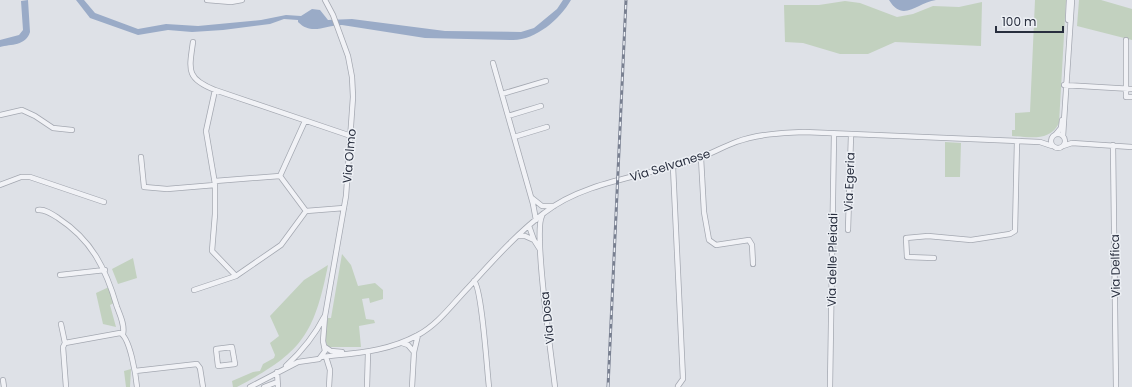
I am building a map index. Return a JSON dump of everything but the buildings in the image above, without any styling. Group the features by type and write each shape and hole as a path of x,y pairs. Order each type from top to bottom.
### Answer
{"street":[{"path":"207,0 231,2 242,0"},
{"name":"Via Olmo","path":"250,387 282,369 310,359 316,360 323,357 324,316 344,208 351,136 352,77 348,56 339,29 325,0"},
{"path":"1063,146 1069,0"},
{"path":"1072,0 1062,124 1060,131 1051,138 1052,146 1058,149 1072,143 1132,147"},
{"path":"1126,40 1125,89 1126,97 1132,97"},
{"path":"193,42 190,71 192,77 203,86 351,136"},
{"path":"493,63 531,197 536,220"},
{"path":"502,94 546,81"},
{"path":"1066,85 1132,89"},
{"path":"215,90 206,131 215,183 215,214 212,251 236,276"},
{"path":"508,116 541,106"},
{"path":"0,115 22,110 35,116 53,128 72,130"},
{"path":"280,176 305,121"},
{"path":"514,137 547,127"},
{"name":"Via Selvanese","path":"324,345 331,351 368,353 402,343 418,335 434,324 474,281 529,226 554,206 568,198 599,187 701,158 734,143 765,135 802,132 1040,142 1052,146"},
{"name":"Via delle Pleiadi","path":"830,387 834,134"},
{"path":"1056,134 1072,143"},
{"name":"Via Egeria","path":"848,230 851,135"},
{"name":"Via Selvanese","path":"1040,142 1051,138"},
{"path":"934,258 907,257 906,238 928,236 971,240 1010,234 1015,231 1017,141"},
{"name":"Via Delfica","path":"1113,145 1116,387"},
{"path":"141,157 144,187 167,189 280,176"},
{"path":"701,158 704,212 709,240 716,245 749,240 752,245 753,264"},
{"path":"673,167 683,379 678,386"},
{"path":"280,176 306,211"},
{"path":"0,185 24,177 29,177 104,202"},
{"path":"531,197 542,206 554,206"},
{"path":"194,290 236,276 281,245 306,211 344,208"},
{"path":"38,210 43,210 54,216 78,234 93,250 105,270 123,326 123,334 126,338 138,387"},
{"name":"Via Dosa","path":"544,213 540,223 540,249 555,387"},
{"path":"529,226 536,230 540,236"},
{"path":"529,226 534,240 540,249"},
{"path":"519,236 525,236 534,240"},
{"path":"60,275 105,270"},
{"path":"474,281 477,283 489,387"},
{"name":"Via Olmo","path":"282,369 304,349 306,343 312,339 324,316"},
{"path":"61,324 65,344 66,387"},
{"path":"65,344 123,334"},
{"path":"412,387 414,352 418,335"},
{"path":"412,338 414,352"},
{"path":"312,339 318,339 324,345"},
{"path":"402,343 408,345 414,352"},
{"path":"232,347 235,364 218,366 216,349 232,347"},
{"path":"304,349 305,355 310,359"},
{"name":"Via Selvanese","path":"323,357 358,353"},
{"path":"367,387 368,353"},
{"path":"323,357 330,370 329,387"},
{"path":"135,371 196,364 200,368 203,387"},
{"path":"264,387 277,385 277,372"},
{"path":"3,380 4,387"}],"green space":[{"path":"1035,0 1066,0 1059,123 1055,129 1045,136 1012,136 1012,130 1015,130 1015,113 1030,112"},
{"path":"1079,0 1101,0 1132,9 1132,40 1077,26"},
{"path":"845,1 860,3 897,17 913,14 933,6 959,7 982,2 981,46 895,42 868,54 840,54 803,43 785,42 784,5 819,5"},
{"path":"945,142 961,143 960,177 945,177"},
{"path":"342,254 351,265 358,286 375,283 383,290 383,299 370,303 369,298 362,299 366,319 374,320 375,323 359,326 361,347 329,347 326,341 326,325 328,318 331,318"},
{"path":"133,258 137,278 118,284 112,269"},
{"path":"328,265 317,309 310,326 301,340 276,364 237,387 233,387 232,381 253,372 260,371 263,364 274,358 275,355 270,343 279,336 270,316 304,280"},
{"path":"109,287 114,303 110,305 116,327 103,324 96,293"},
{"path":"131,369 130,387 126,387 124,371"}],"water":[{"path":"28,0 30,32 28,37 18,44 0,47 0,40 19,35 23,30 21,1"},
{"path":"76,0 84,0 95,13 138,29 166,24 198,26 261,20 286,15 301,16 312,9 320,10 328,20 352,19 445,31 521,32 534,28 557,9 563,0 571,0 554,21 539,32 522,39 513,40 425,38 342,25 314,29 303,26 298,22 298,20 284,19 270,24 223,30 192,32 168,30 138,35 90,18"},
{"path":"889,0 936,0 905,11 894,7"}],"railway":[{"path":"608,387 626,0"}]}
